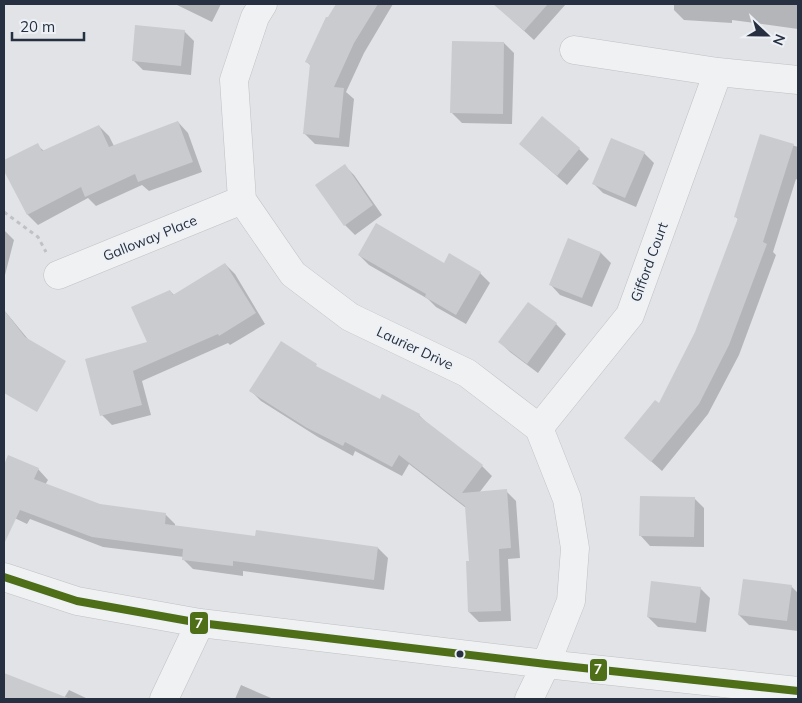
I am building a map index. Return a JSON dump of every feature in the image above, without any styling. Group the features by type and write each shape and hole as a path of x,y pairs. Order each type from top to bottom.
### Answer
{"street":[{"path":"242,200 234,80 255,17 262,4"},
{"path":"574,50 718,72 798,80"},
{"name":"Gifford Court","path":"539,428 630,315 718,72"},
{"name":"Galloway Place","path":"58,275 242,200"},
{"name":"Laurier Drive","path":"242,200 293,274 350,317 467,373 539,428"},
{"path":"529,699 546,664 571,601 576,548 567,499 539,428"},
{"path":"4,578 77,601 200,623 546,664 798,691"},
{"path":"164,699 200,623"}],"path":[{"path":"4,212 38,237 58,275"}],"building":[{"path":"336,4 378,4 354,43 334,87 344,88 339,138 303,134 310,64 305,62 326,17 328,17"},
{"path":"493,4 548,4 524,31"},
{"path":"135,25 185,30 181,66 132,61"},
{"path":"452,41 504,42 503,114 450,113"},
{"path":"542,116 580,148 557,176 519,144"},
{"path":"178,121 193,162 138,182 135,174 85,197 81,187 27,215 4,171 4,160 38,143 42,151 99,125 109,147"},
{"path":"760,134 794,144 763,242 767,244 729,345 699,404 651,462 624,438 655,400 659,403 695,332 738,218 734,217"},
{"path":"611,138 645,152 625,198 592,184"},
{"path":"345,164 373,205 344,226 315,185"},
{"path":"376,223 444,263 449,253 481,272 456,315 425,297 426,294 358,255"},
{"path":"568,238 601,252 582,298 549,285"},
{"path":"225,263 256,313 219,336 218,334 133,371 142,405 100,416 85,359 147,342 131,307 170,290 173,295"},
{"path":"528,302 557,323 527,364 498,342"},
{"path":"4,310 25,337 66,361 37,412 4,393"},
{"path":"281,341 317,364 316,366 380,399 382,394 420,414 419,416 483,465 462,493 507,489 511,548 499,549 501,611 468,612 466,561 469,561 465,506 399,455 392,467 345,442 343,446 307,428 249,391"},
{"path":"8,455 39,468 34,479 100,504 166,513 165,524 255,536 256,530 378,547 374,580 233,561 233,566 182,560 183,549 92,537 20,510 4,544 4,465"},
{"path":"640,496 695,497 694,537 639,536"},
{"path":"743,579 792,585 787,621 738,615"},
{"path":"651,581 701,587 696,623 647,617"},
{"path":"4,673 68,698 4,699"}],"transit line":[{"name":"7","path":"4,577 77,601 200,623 546,664 798,691"}]}
